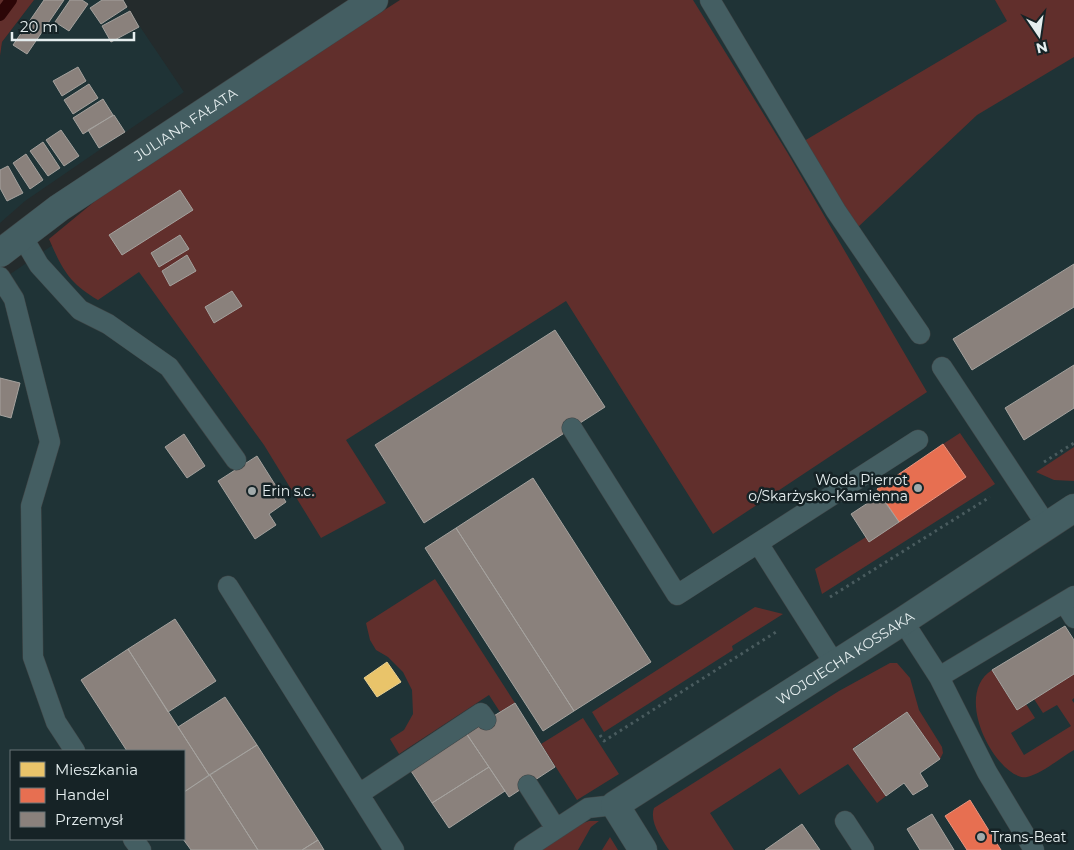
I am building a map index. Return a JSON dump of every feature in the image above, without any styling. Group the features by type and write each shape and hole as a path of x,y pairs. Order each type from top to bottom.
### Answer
{"street":[{"name":"JULIANA FAŁATA","path":"0,253 59,208 374,0"},
{"name":"WOJCIECHA KOSSAKA","path":"615,805 834,663 903,621 1074,508"},
{"path":"615,805 643,850"}],"lane":[{"path":"710,0 836,211 920,334"},
{"path":"22,236 39,265 80,310 108,324 169,367 236,460"},
{"path":"0,277 14,299 50,442 31,506 32,657 56,722 74,750"},
{"path":"942,366 1047,526"},
{"path":"572,428 677,595 918,440"},
{"path":"758,543 834,663"},
{"path":"228,586 394,850"},
{"path":"939,676 1071,605"},
{"path":"903,621 939,676 987,772 1034,850"},
{"path":"359,794 481,713 486,720"},
{"path":"528,784 556,829"},
{"path":"524,850 588,808 615,805"},
{"path":"845,821 864,850"}],"path":[{"path":"600,735 604,741 1074,443"}],"shaded area":[{"path":"0,0 34,0 2,42 0,56"},
{"path":"34,0 122,0 184,92 25,201 0,223 0,56 2,42"},
{"path":"400,0 693,0 787,152 927,392 713,534 566,301 346,440 386,503 321,538 264,445 139,272 98,300 73,281 58,259 49,239 100,197 203,127"},
{"path":"412,0 1074,0 1074,850 0,850 0,281"},
{"path":"995,0 1074,0 1074,57 977,115 857,228 799,144 1007,21"},
{"path":"960,433 995,484 822,594 815,569 866,537 899,522 965,477 943,444"},
{"path":"1074,447 1074,481 1054,480 1036,472"},
{"path":"435,579 515,703 500,712 489,695 399,754 390,739 404,730 413,714 412,690 403,672 388,657 376,650 370,640 366,623"},
{"path":"755,607 783,614 732,646 733,650 604,732 592,712"},
{"path":"890,663 897,663 910,678 919,710 942,747 943,753 940,759 907,712 853,748 886,796 877,803 848,764 799,795 780,768 710,813 734,850 669,850 655,825 653,819 654,808 839,691"},
{"path":"992,670 1017,710 1026,704 1035,718 1011,733 1024,755 1071,726 1057,705 1043,713 1034,699 1074,674 1074,698 1072,700 1074,703 1074,750 1045,769 1027,777 1016,775 1004,766 984,736 977,717 976,699 980,683"},
{"path":"583,718 619,774 577,800 541,744"},
{"path":"589,821 599,821 591,827 578,850 540,850 578,825"},
{"path":"610,837 618,850 602,850"}],"building: Mieszkania":[{"path":"387,662 401,682 377,697 364,678"}],"building: Handel":[{"path":"943,444 966,477 899,522 877,489"},
{"path":"970,800 1001,850 967,850 945,816"}],"building: Przemysł":[{"path":"44,0 64,0 27,54 13,45"},
{"path":"70,0 82,0 88,4 69,31 55,22"},
{"path":"102,0 123,0 127,7 101,24 90,8"},
{"path":"130,11 139,27 111,42 102,26"},
{"path":"78,67 86,81 62,96 53,81"},
{"path":"89,84 98,98 73,114 64,100"},
{"path":"103,99 113,115 83,134 73,118"},
{"path":"114,115 125,132 99,148 88,130"},
{"path":"61,130 79,156 64,166 46,140"},
{"path":"43,142 60,168 48,176 30,151"},
{"path":"26,154 43,180 30,189 13,163"},
{"path":"8,166 23,193 7,201 0,188 0,170"},
{"path":"180,190 193,210 122,255 109,235"},
{"path":"180,235 189,249 159,267 151,253"},
{"path":"187,255 196,271 170,286 162,271"},
{"path":"1074,264 1074,307 972,370 953,339"},
{"path":"232,291 242,306 214,323 205,307"},
{"path":"555,330 605,407 424,523 375,445"},
{"path":"1074,365 1074,408 1024,440 1005,408"},
{"path":"0,378 20,383 11,418 0,415"},
{"path":"184,434 205,466 187,478 165,447"},
{"name":"Erin s.c.","path":"257,456 286,502 269,514 276,525 255,539 218,481"},
{"path":"533,478 651,662 574,711 456,528"},
{"path":"880,495 899,522 869,542 851,514"},
{"path":"456,528 574,711 543,731 425,548"},
{"path":"175,619 216,681 168,712 128,649"},
{"path":"1065,626 1074,640 1074,674 1017,710 992,670"},
{"path":"128,649 209,775 185,791 185,750 126,750 81,680"},
{"path":"225,697 257,745 209,775 178,727"},
{"path":"515,703 555,767 509,797 466,733"},
{"path":"907,712 940,759 920,773 928,786 913,795 904,783 886,796 853,749"},
{"path":"466,733 489,767 432,803 411,771"},
{"path":"257,745 318,840 302,850 258,850 210,775"},
{"path":"489,767 505,791 449,828 432,803"},
{"path":"210,775 258,850 191,850 184,840 185,791"},
{"path":"932,814 954,850 920,850 907,829"},
{"path":"802,824 820,850 765,850"},
{"path":"318,840 324,850 302,850"}],"waterway":[{"path":"0,15 11,0"}],"place":[{"name":"Woda Pierrot o/Skarżysko-Kamienna","path":"918,488"},
{"name":"Erin s.c.","path":"252,491"},
{"name":"Trans-Beat","path":"981,837"}]}
